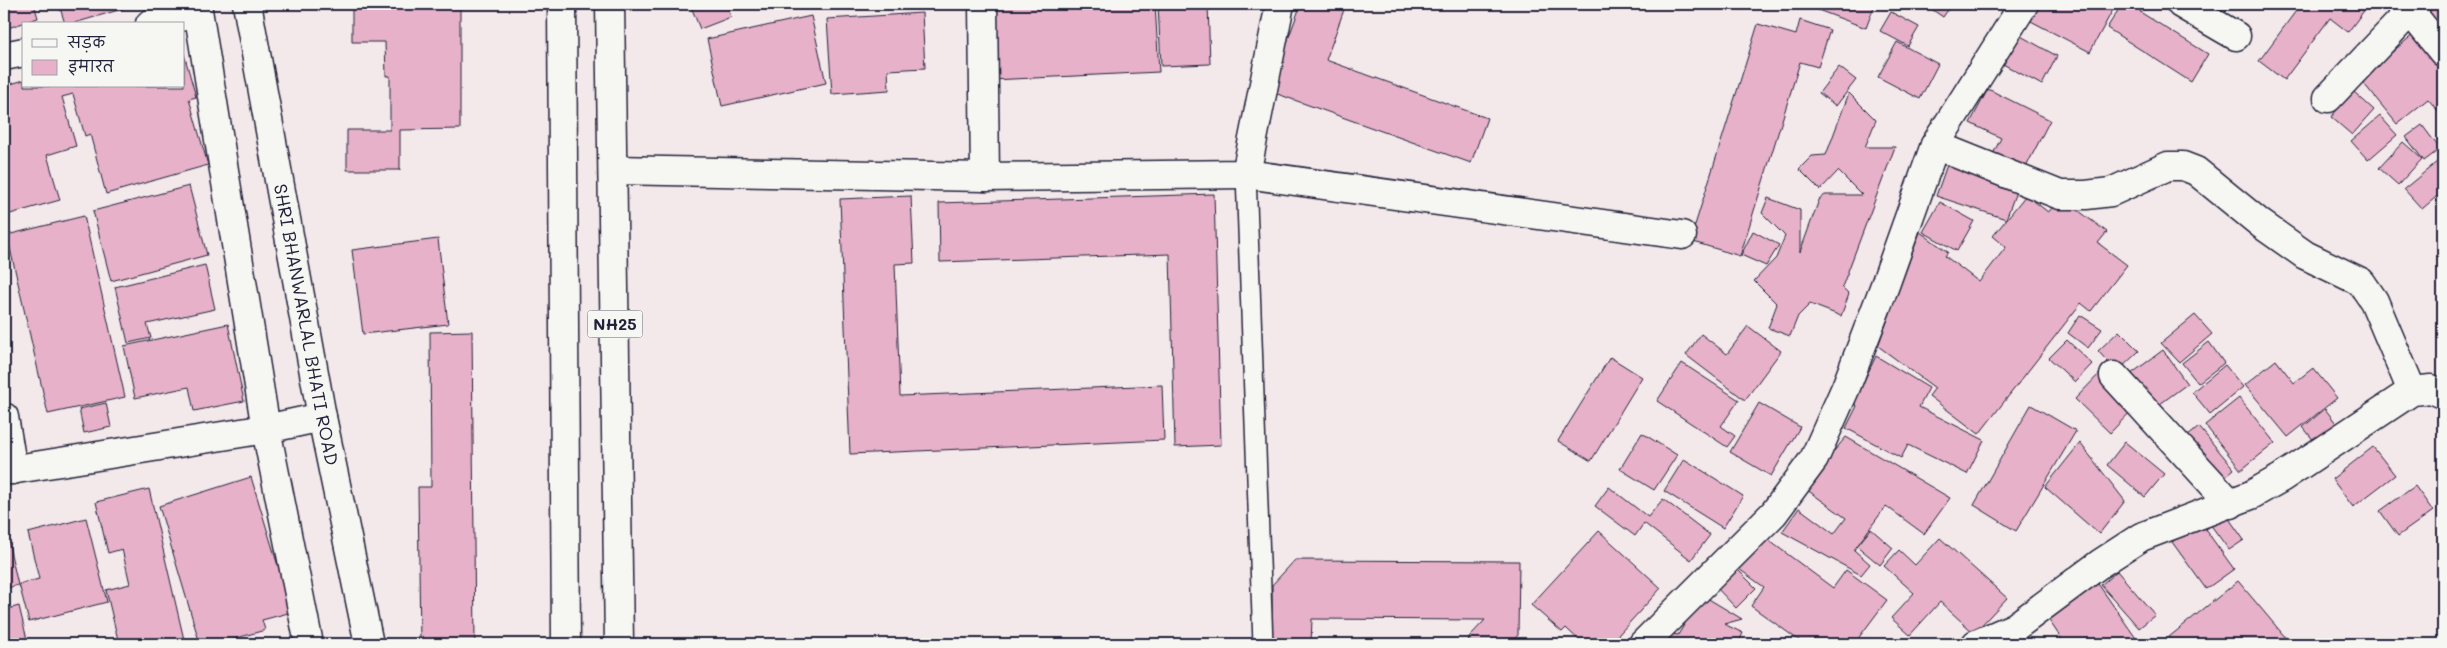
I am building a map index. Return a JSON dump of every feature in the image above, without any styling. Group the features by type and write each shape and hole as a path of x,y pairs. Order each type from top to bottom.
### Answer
{"street":[{"name":"SHRI BHANWARLAL BHATI ROAD","path":"247,4 322,417 369,644"},
{"name":"NH25","path":"562,4 566,644"},
{"name":"NH25","path":"610,4 619,644"},
{"path":"983,4 985,177"},
{"path":"1246,174 1280,4"},
{"path":"1643,644 1774,513 1814,459 1846,387 1886,285 1935,145 2024,4"},
{"path":"2181,4 2236,36"},
{"path":"2328,98 2409,6 2443,52"},
{"path":"156,22 198,8 266,429 309,644"},
{"path":"4,56 22,52"},
{"path":"1935,145 2060,195 2086,195 2111,192 2168,166 2183,166 2196,171 2261,224 2305,255 2361,282 2374,301 2412,391"},
{"path":"613,170 985,177 1246,174 1682,235"},
{"path":"2114,376 2232,504"},
{"path":"1976,644 2015,627 2102,563 2141,537 2232,504 2281,478 2412,391 2431,389 2443,394"},
{"path":"4,417 9,471 266,429 322,417"}],"lane":[{"path":"1246,174 1262,644"}],"building":[{"path":"4,4 34,4 38,18 5,29"},
{"path":"59,4 139,4 78,22 64,22"},
{"path":"352,4 460,4 460,129 400,130 400,170 347,170 347,130 390,130 390,76 386,76 385,42 352,42"},
{"path":"690,4 727,4 731,17 700,29"},
{"path":"988,4 1155,4 1159,72 992,80"},
{"path":"1158,4 1208,4 1210,64 1161,66"},
{"path":"1301,4 1346,4 1326,60 1487,118 1471,163 1269,91"},
{"path":"1802,4 1875,4 1866,28"},
{"path":"1924,4 1952,4 1943,17"},
{"path":"2035,4 2116,4 2090,52 2027,19"},
{"path":"2122,4 2145,4 2140,12 2208,54 2191,82 2107,28"},
{"path":"2193,4 2230,4 2218,21"},
{"path":"2301,4 2369,4 2348,32 2330,18 2284,80 2259,61"},
{"path":"2422,4 2443,4 2443,40"},
{"path":"1891,12 1919,27 1908,46 1880,31"},
{"path":"922,13 925,68 888,70 889,90 832,94 827,19"},
{"path":"811,16 826,83 722,106 707,39"},
{"path":"1800,20 1830,30 1818,67 1800,62 1740,256 1690,241 1758,24 1796,35"},
{"path":"2415,33 2443,66 2443,117 2428,99 2397,124 2360,79"},
{"path":"2017,34 2057,56 2042,85 2001,63"},
{"path":"1897,42 1938,64 1920,99 1878,77"},
{"path":"185,58 196,97 189,99 208,165 106,194 90,134 85,136 73,94 62,97 76,146 47,155 60,200 10,214 4,193 4,86 22,81 22,88 185,88"},
{"path":"1839,67 1856,80 1836,106 1819,93"},
{"path":"1988,89 2050,120 2024,171 1992,156 2001,138 1970,123"},
{"path":"2353,91 2374,110 2352,135 2331,117"},
{"path":"1849,93 1876,120 1865,147 1895,147 1842,287 1849,294 1841,316 1810,304 1798,316 1790,336 1768,328 1777,304 1754,281 1776,258 1785,236 1762,213 1768,198 1800,210 1800,252 1819,200 1825,195 1862,195 1838,171 1820,190 1799,169 1812,156 1826,155"},
{"path":"2380,116 2397,135 2368,160 2351,141"},
{"path":"2422,125 2440,149 2424,161 2406,137"},
{"path":"2403,142 2422,159 2398,185 2379,168"},
{"path":"2443,157 2443,191 2422,209 2404,189"},
{"path":"1947,165 2017,189 2006,219 1936,196"},
{"path":"189,186 207,255 111,281 93,211"},
{"path":"1214,194 1221,445 1175,447 1170,254 940,262 939,203"},
{"path":"2026,195 2048,212 2063,199 2107,232 2098,243 2127,265 2091,311 2081,303 1979,434 1929,396 1935,388 1878,346 1920,232 1948,252 1945,256 1979,282 2006,247 1993,236"},
{"path":"911,196 914,263 895,264 900,396 1162,385 1164,440 850,454 840,199"},
{"path":"1940,202 1974,221 1957,251 1923,232"},
{"path":"84,216 125,397 48,414 7,235"},
{"path":"1753,231 1779,245 1766,266 1741,255"},
{"path":"438,239 448,324 363,334 352,250"},
{"path":"205,265 215,309 147,324 151,338 128,343 115,287"},
{"path":"2080,315 2102,329 2088,348 2068,333"},
{"path":"2195,315 2212,334 2179,362 2161,343"},
{"path":"228,324 244,401 194,411 189,387 135,398 124,346"},
{"path":"1748,326 1781,351 1745,400 1686,355 1701,334 1727,354"},
{"path":"472,331 475,644 420,644 418,487 431,487 430,332"},
{"path":"2119,331 2139,351 2117,372 2098,351"},
{"path":"2067,340 2092,364 2075,382 2049,358"},
{"path":"2209,342 2224,363 2198,383 2182,363"},
{"path":"2163,350 2187,384 2152,410 2127,377"},
{"path":"1876,356 1929,388 1919,407 1984,440 1967,474 1908,445 1901,458 1846,428 1857,406 1854,402"},
{"path":"1610,357 1642,377 1591,461 1558,441"},
{"path":"2276,360 2294,383 2313,368 2337,398 2288,437 2245,385"},
{"path":"1682,363 1739,400 1721,426 1735,436 1727,447 1657,401"},
{"path":"2225,365 2243,387 2210,414 2192,392"},
{"path":"2102,371 2137,405 2110,433 2075,399"},
{"path":"2239,398 2275,443 2241,470 2205,425"},
{"path":"106,403 111,427 84,433 79,409"},
{"path":"1759,403 1800,427 1771,476 1730,452"},
{"path":"2031,405 2076,431 2016,531 1974,505"},
{"path":"2325,409 2340,428 2318,446 2303,427"},
{"path":"2199,427 2234,469 2216,484 2181,442"},
{"path":"1642,433 1677,455 1654,490 1620,469"},
{"path":"1846,437 1950,498 1924,534 1886,506 1854,550 1870,564 1861,575 1782,532 1799,508 1834,534 1846,518 1803,487"},
{"path":"2125,442 2164,474 2145,497 2107,465"},
{"path":"2080,443 2125,501 2099,534 2045,487"},
{"path":"2373,447 2395,475 2353,507 2332,479"},
{"path":"1684,459 1743,496 1723,528 1664,491"},
{"path":"251,477 292,612 262,620 265,630 216,644 200,644 159,506"},
{"path":"2415,486 2433,511 2398,536 2380,511"},
{"path":"1609,487 1648,517 1663,499 1710,535 1691,560 1644,523 1635,536 1595,506"},
{"path":"149,489 185,644 119,644 106,590 130,584 122,549 108,553 96,502"},
{"path":"2225,513 2244,540 2229,550 2210,524"},
{"path":"86,518 107,602 29,622 19,584 39,579 28,533"},
{"path":"2200,522 2234,569 2206,589 2172,542"},
{"path":"4,523 18,585 4,589"},
{"path":"1871,529 1893,548 1880,565 1857,546"},
{"path":"1599,531 1661,588 1610,644 1583,644 1566,628 1562,632 1531,605"},
{"path":"1763,536 1833,588 1846,570 1887,600 1854,644 1804,644 1751,606 1764,587 1739,569"},
{"path":"1940,538 2007,598 1974,633 1940,602 1910,635 1891,618 1914,593 1884,566 1899,550 1915,565"},
{"path":"1295,560 1519,561 1518,635 1510,644 1468,644 1469,637 1485,620 1312,619 1311,644 1272,644 1272,585"},
{"path":"1736,568 1756,588 1736,608 1716,587"},
{"path":"2117,571 2155,615 2139,628 2101,585"},
{"path":"2094,578 2140,644 2065,644 2044,613"},
{"path":"2238,581 2291,644 2175,644 2169,637"},
{"path":"1702,595 1742,619 1724,624 1743,633 1738,644 1657,644 1664,633 1678,635"},
{"path":"19,606 28,644 4,644 4,610"}]}
